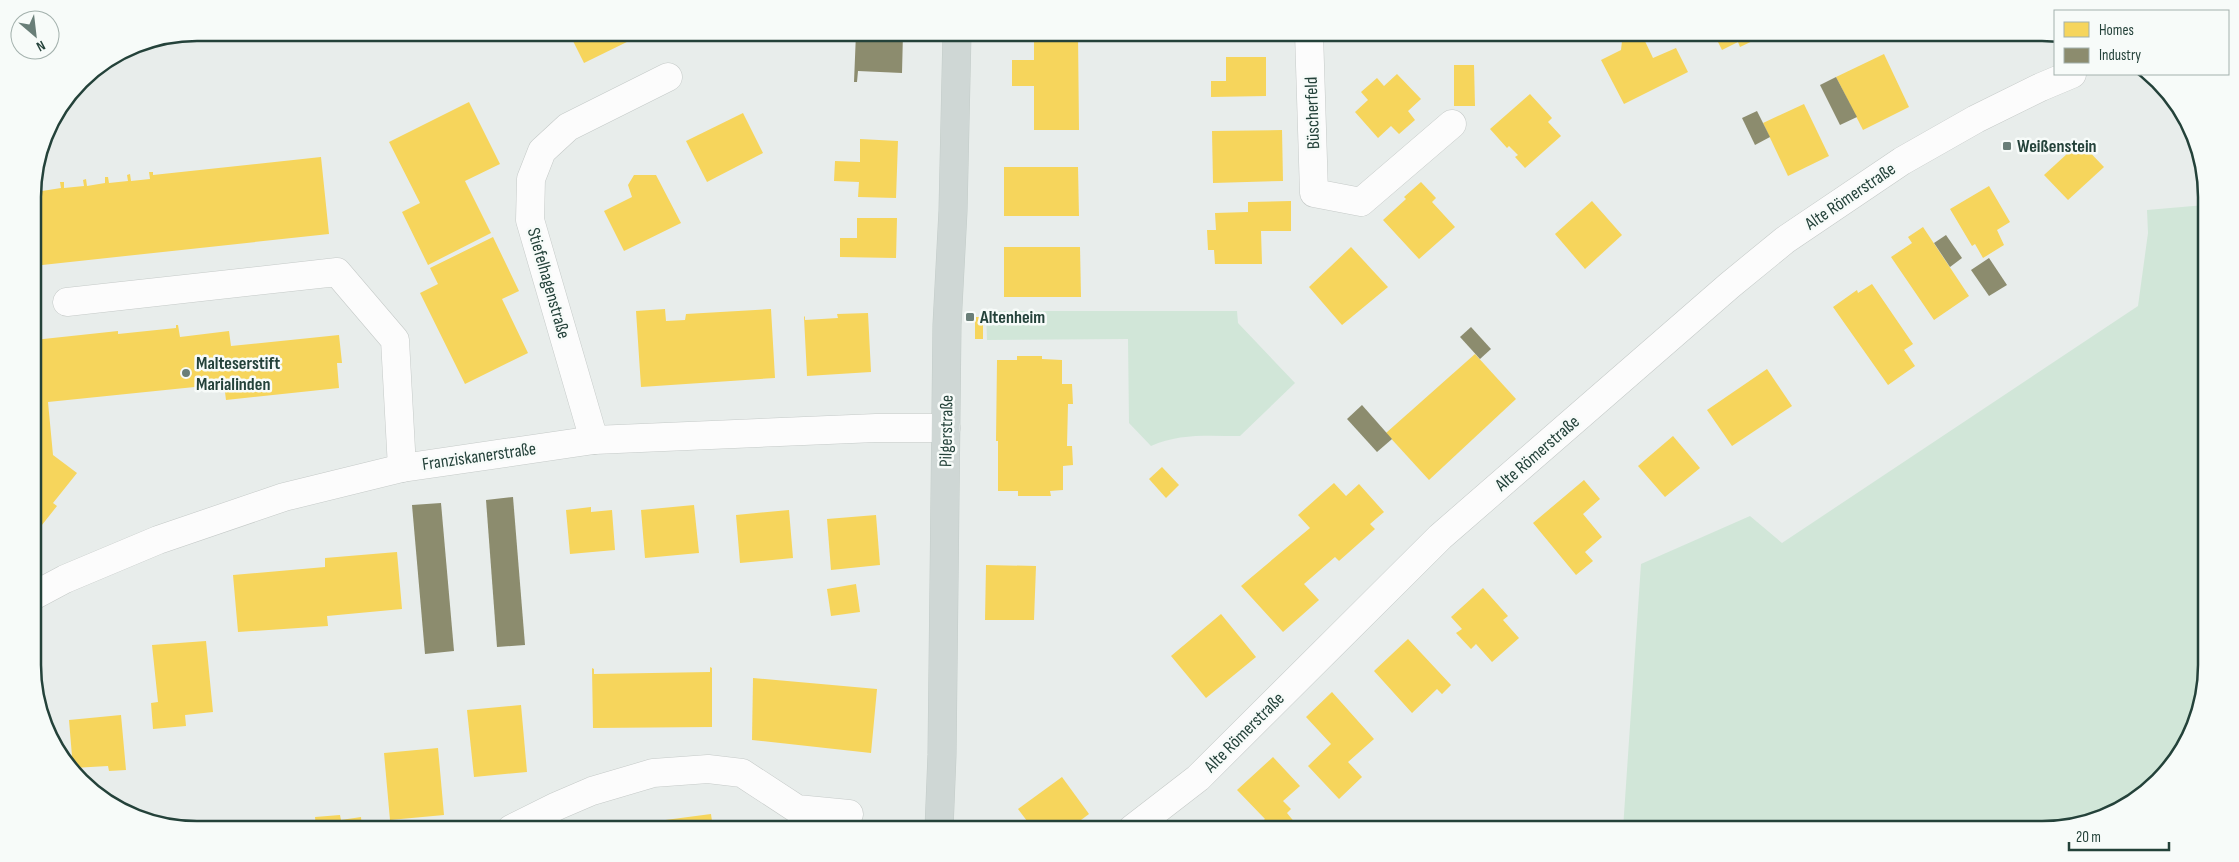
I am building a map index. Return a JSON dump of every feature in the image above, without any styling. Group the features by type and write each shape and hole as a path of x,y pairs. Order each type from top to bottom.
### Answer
{"main road":[{"name":"Pilgerstraße","path":"939,821 942,755 947,325 957,42"}],"street":[{"name":"Büscherfeld","path":"1309,41 1314,193 1362,202 1452,124"},
{"name":"Alte Römerstraße","path":"1143,820 1198,778 1440,537 1730,285 1786,240 1902,161 1976,119 2041,86 2069,75"},
{"name":"Stiefelhagenstraße","path":"594,440 530,220 531,179 542,151 568,127 668,77"},
{"path":"67,302 338,272 396,340 402,468"},
{"name":"Franziskanerstraße","path":"41,592 65,579 158,540 284,497 402,468 594,440 876,428 946,428"},
{"path":"529,821 592,791 653,773 708,769 742,773 797,809 849,814"}],"green space":[{"path":"2198,206 2198,665 2195,695 2182,734 2159,768 2137,789 2102,809 2072,818 2052,820 1624,820 1641,564 1750,516 1782,543 2138,306 2148,233 2147,210"},
{"path":"986,311 1237,311 1238,323 1295,383 1240,436 1183,437 1151,446 1129,423 1128,339 987,340"}],"building: Homes":[{"path":"1622,41 1645,41 1653,58 1676,48 1688,72 1624,104 1601,60 1621,50"},
{"path":"1718,41 1752,41 1740,47 1738,42 1722,50"},
{"path":"573,42 627,42 584,63"},
{"path":"1034,42 1078,42 1079,130 1034,130 1034,86 1012,86 1012,60 1034,60"},
{"path":"1884,54 1909,107 1863,130 1836,77"},
{"path":"1226,57 1266,57 1266,96 1211,97 1211,81 1226,81"},
{"path":"1454,65 1474,65 1475,106 1454,106"},
{"path":"1397,74 1421,99 1408,111 1415,120 1399,134 1391,126 1378,138 1355,112 1368,100 1361,92 1377,78 1384,86"},
{"path":"1530,94 1552,118 1548,122 1561,136 1525,168 1515,157 1518,155 1509,146 1507,148 1490,129"},
{"path":"469,102 500,164 465,181 491,233 428,265 402,212 420,203 389,142"},
{"path":"1804,104 1829,156 1788,176 1763,123"},
{"path":"743,113 763,153 707,182 686,141"},
{"path":"1282,130 1283,181 1213,183 1212,131"},
{"path":"860,139 898,141 896,198 858,197 859,182 834,181 835,161 860,162"},
{"path":"2080,142 2104,167 2068,200 2044,175"},
{"path":"321,157 329,234 42,265 42,191 61,188 60,182 64,182 64,188 84,186 83,180 86,179 87,186 105,183 105,177 108,177 109,183 128,181 127,175 130,174 131,181 150,179 149,172 153,172 153,175"},
{"path":"1004,167 1078,167 1079,216 1004,216"},
{"path":"634,175 656,175 681,223 624,251 604,211 632,197 628,185"},
{"path":"1421,182 1436,198 1432,202 1455,227 1419,259 1383,220"},
{"path":"1989,186 2010,222 1997,230 2004,245 1983,258 1975,244 1972,246 1950,209"},
{"path":"1291,201 1291,231 1261,231 1262,264 1215,264 1214,250 1208,250 1207,230 1216,230 1215,213 1248,212 1248,202"},
{"path":"1592,201 1622,235 1585,269 1555,234"},
{"path":"857,218 897,218 896,258 840,257 840,238 857,238"},
{"path":"1923,227 1969,296 1934,320 1891,257 1912,243 1908,237"},
{"path":"493,237 519,291 502,299 528,353 465,384 420,293 438,284 430,268"},
{"path":"1004,247 1080,247 1081,297 1004,297"},
{"path":"1351,247 1388,287 1342,325 1309,287"},
{"path":"1872,284 1913,344 1904,350 1915,366 1888,385 1833,307 1857,290 1858,293"},
{"path":"665,309 666,321 685,320 686,314 771,309 775,378 641,387 636,311"},
{"path":"868,313 871,372 807,376 804,317 805,320 838,318 837,314"},
{"path":"975,317 983,317 983,339 975,339"},
{"name":"Malteserstift Marialinden","path":"176,325 178,325 180,337 229,331 231,346 339,335 342,363 337,363 339,388 226,400 224,384 48,402 53,455 77,473 53,503 57,506 41,526 42,339 118,331 118,334 176,328"},
{"path":"1475,354 1516,399 1429,480 1386,433"},
{"path":"1017,356 1042,356 1042,359 1062,360 1062,384 1072,384 1073,404 1068,404 1067,446 1072,446 1073,465 1063,466 1063,490 1050,491 1051,496 1018,496 1018,491 998,491 998,441 996,441 997,360 1017,360"},
{"path":"1767,369 1792,406 1732,446 1707,410"},
{"path":"1673,436 1700,468 1665,497 1638,466"},
{"path":"1162,467 1179,485 1166,498 1149,479"},
{"path":"1584,480 1600,499 1583,514 1602,537 1585,552 1593,561 1576,575 1533,523"},
{"path":"1334,483 1346,496 1359,484 1384,512 1370,524 1375,529 1339,561 1335,557 1304,584 1319,600 1283,632 1241,586 1310,528 1298,515"},
{"path":"694,505 699,553 645,558 641,510"},
{"path":"591,507 591,512 612,510 615,550 570,554 566,510"},
{"path":"789,510 793,558 740,563 736,515"},
{"path":"876,515 880,565 831,570 827,519"},
{"path":"397,552 402,609 327,616 328,626 238,632 233,575 325,567 325,558"},
{"path":"986,565 1036,566 1034,620 985,620"},
{"path":"856,584 860,612 831,616 827,589"},
{"path":"1483,588 1508,616 1503,620 1519,638 1492,662 1476,644 1471,649 1456,633 1462,629 1451,617"},
{"path":"1221,614 1256,657 1206,698 1171,656"},
{"path":"1408,639 1451,685 1442,694 1437,689 1412,713 1374,671"},
{"path":"206,641 213,712 185,715 186,726 153,729 151,703 158,702 152,645"},
{"path":"710,667 712,668 712,727 593,728 592,668 594,669 594,674 710,672"},
{"path":"753,678 877,689 871,753 752,740"},
{"path":"1332,692 1374,739 1348,762 1362,777 1339,799 1308,766 1331,744 1306,717"},
{"path":"521,705 527,772 474,777 467,710"},
{"path":"121,715 126,770 109,771 108,766 80,768 72,757 69,720"},
{"path":"438,748 444,815 390,820 384,753"},
{"path":"1273,757 1300,786 1283,801 1291,809 1287,813 1293,820 1263,820 1265,819 1237,790"},
{"path":"1062,777 1089,814 1080,821 1027,821 1018,809"},
{"path":"711,814 712,821 660,821"},
{"path":"340,815 341,820 361,817 361,821 315,821 315,817"}],"building: Industry":[{"path":"856,42 903,42 902,73 858,71 857,82 854,82"},
{"path":"1836,77 1857,117 1840,125 1820,85"},
{"path":"1757,111 1770,137 1755,145 1742,118"},
{"path":"1946,235 1962,258 1950,267 1934,243"},
{"path":"1989,258 2007,285 1989,296 1971,270"},
{"path":"1471,327 1491,349 1480,359 1460,337"},
{"path":"1362,405 1392,439 1377,452 1347,419"},
{"path":"513,497 525,645 497,647 486,500"},
{"path":"441,503 454,651 425,654 412,505"}],"place":[{"name":"Weißenstein","path":"2007,146"},
{"name":"Altenheim","path":"970,317"},
{"name":"Malteserstift Marialinden","path":"186,373"}]}
